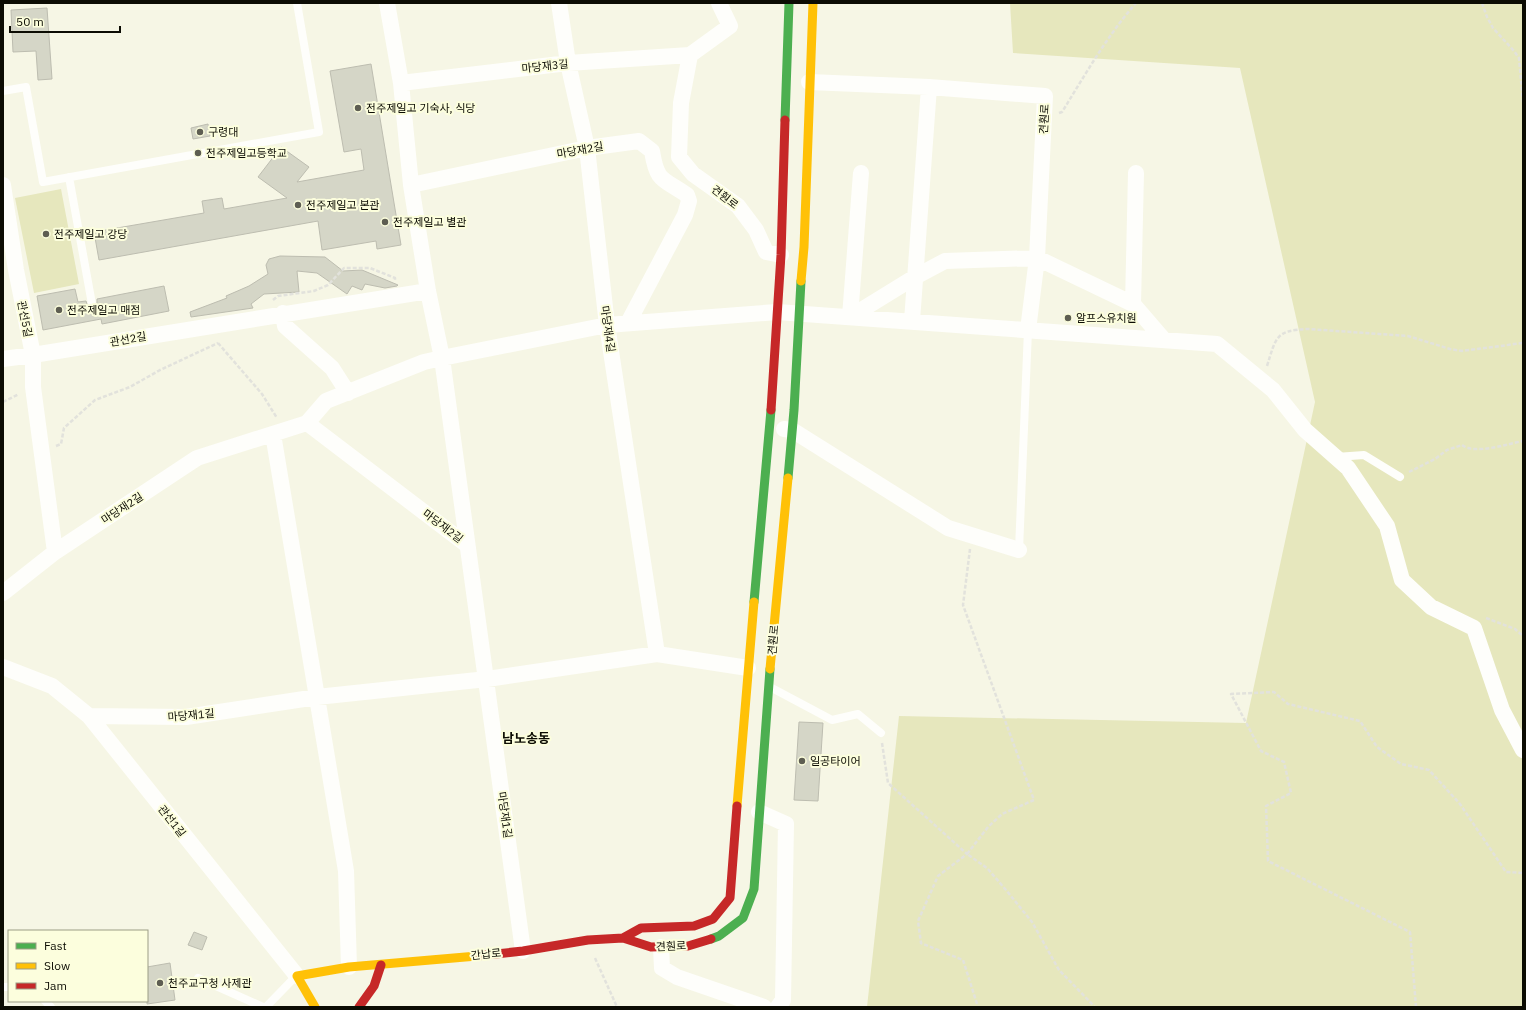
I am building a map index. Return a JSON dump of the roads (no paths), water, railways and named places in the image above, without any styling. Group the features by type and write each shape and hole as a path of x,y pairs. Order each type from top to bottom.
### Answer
{"street":[{"path":"387,3 401,83 411,185"},
{"name":"마당재4길","path":"559,3 568,63 587,148 607,325 656,654"},
{"path":"690,55 730,26 719,3"},
{"name":"견훤로","path":"623,938 641,928 694,926 713,919 730,898 748,668 770,428 781,256 789,3"},
{"name":"견훤로","path":"623,938 651,947 661,947 688,946 719,936 743,918 754,889 769,687 792,430 804,247 813,3"},
{"name":"마당재3길","path":"401,83 568,63 690,55"},
{"name":"견훤로","path":"690,55 681,103 679,157 693,174 738,206 756,230 766,252 781,256"},
{"name":"견훤로","path":"809,82 929,87 1045,96 1037,258 1028,330"},
{"path":"912,321 929,87"},
{"name":"마당재2길","path":"468,545 442,358 428,290 411,185 587,148 639,141 652,151 655,168 664,182 687,195 689,202 685,215 628,323"},
{"path":"850,317 861,173"},
{"path":"1134,304 1136,173"},
{"name":"관선5길","path":"3,185 16,270 33,355 33,387 55,552"},
{"path":"850,317 915,277 945,261 1037,258 1134,304 1164,340"},
{"path":"348,393 332,368 285,326 283,313 428,290"},
{"path":"307,423 326,402 424,362 607,325 628,323 777,312 1218,344 1273,390 1305,430 1348,468 1387,526 1402,580 1432,607 1474,628 1502,710 1523,750"},
{"name":"관선2길","path":"3,359 283,313"},
{"name":"마당재2길","path":"3,593 55,552 197,458 307,423 468,545"},
{"path":"770,428 792,430 948,528 1019,550"},
{"path":"278,432 293,556 346,871 349,967"},
{"name":"마당재1길","path":"468,545 523,951"},
{"name":"마당재1길","path":"89,716 186,718 316,697 487,679 656,654 748,668"},
{"name":"관선1길","path":"3,667 52,686 89,716 297,976 315,1007"},
{"path":"759,812 786,824 783,1000 778,1007"},
{"name":"간납로","path":"297,976 349,967 523,951 588,940 623,938"},
{"path":"661,947 662,968 677,977 764,1007"},
{"path":"359,1007 374,986 381,965"}],"lane":[{"path":"3,91 26,87 43,182 320,132 297,3"},
{"path":"69,177 92,304"},
{"path":"1019,550 1028,330"},
{"path":"1336,457 1364,455 1400,477"},
{"path":"769,687 832,720 858,714 881,733"},
{"path":"266,1007 297,976"},
{"path":"198,978 263,1007"}],"place":[{"name":"전주제일고 기숙사, 식당","path":"358,108"},
{"name":"구령대","path":"200,132"},
{"name":"전주제일고등학교","path":"198,153"},
{"name":"전주제일고 본관","path":"298,205"},
{"name":"전주제일고 별관","path":"385,222"},
{"name":"전주제일고 강당","path":"46,234"},
{"name":"전주제일고 매점","path":"59,310"},
{"name":"알프스유치원","path":"1068,318"},
{"name":"일공타이어","path":"802,761"},
{"name":"천주교구청 사제관","path":"160,983"}],"district":[{"name":"남노송동","path":"526,738"}]}
